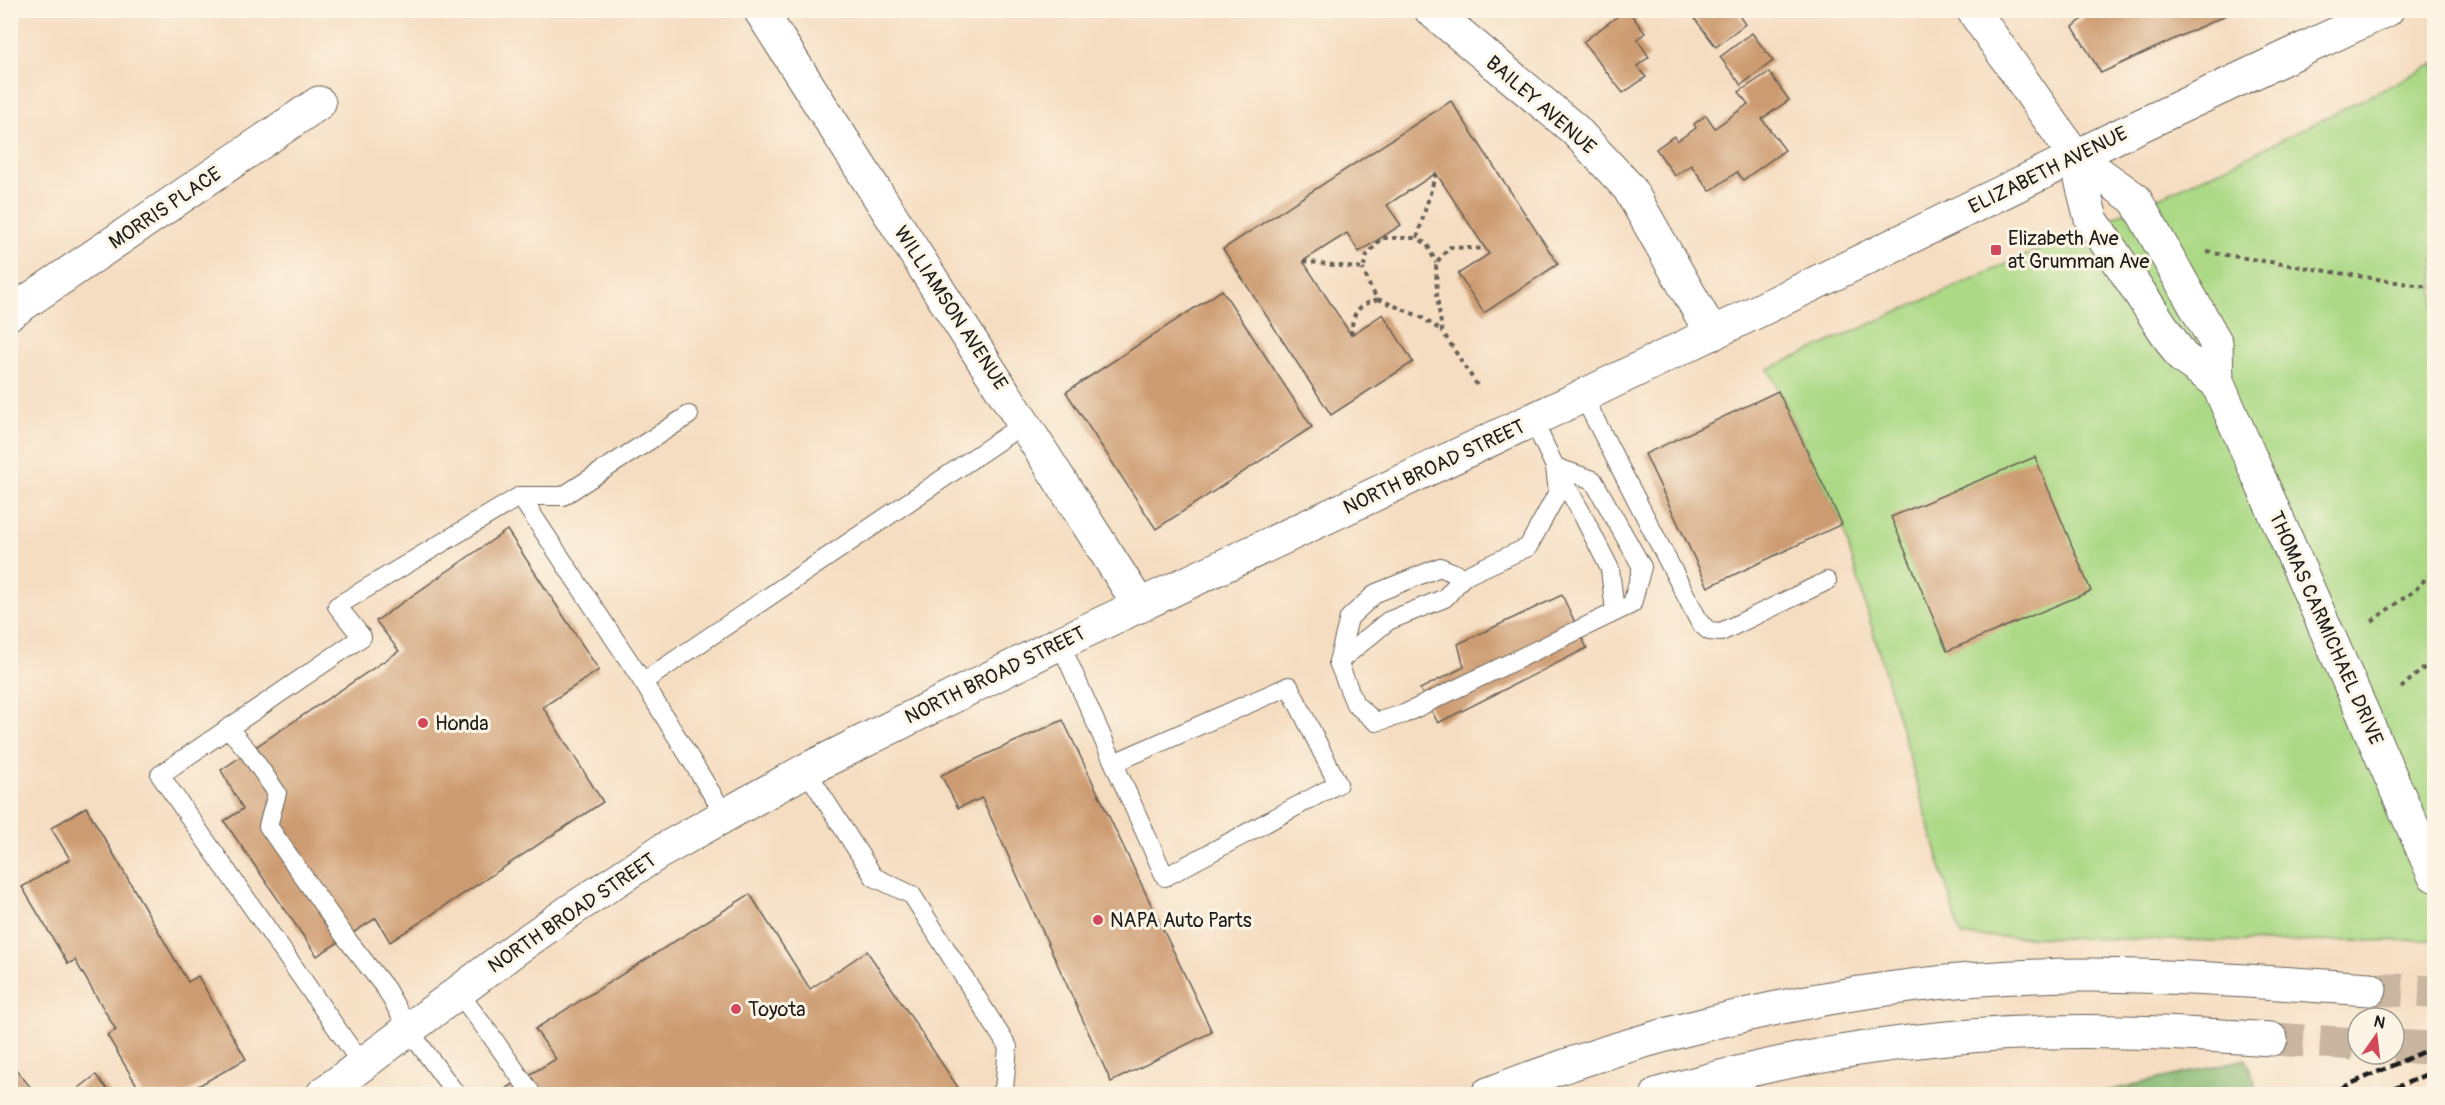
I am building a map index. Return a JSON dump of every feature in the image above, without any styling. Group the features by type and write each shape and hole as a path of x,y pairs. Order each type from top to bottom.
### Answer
{"main road":[{"name":"WILLIAMSON AVENUE","path":"760,10 1140,606"},
{"name":"BAILEY AVENUE","path":"1431,10 1574,129 1629,188 1712,334"},
{"path":"1974,10 2075,156 2091,219 2182,357 2217,382"},
{"name":"ELIZABETH AVENUE","path":"1712,334 2075,156 2387,10"},
{"name":"MORRIS PLACE","path":"10,314 319,103"},
{"name":"THOMAS CARMICHAEL DRIVE","path":"2075,156 2135,199 2216,343 2217,382 2434,875"},
{"name":"NORTH BROAD STREET","path":"323,1095 458,992 596,894 658,853 806,770 1059,643 1712,334"},
{"path":"1488,1095 1595,1055 1736,1017 1804,1002 1946,983 2089,975 2370,989"},
{"path":"1658,1095 1703,1081 1771,1065 1909,1042 2047,1032 2187,1033 2271,1039"}],"lane":[{"path":"1583,396 1700,623 1709,631 1721,632 1827,581"},
{"path":"363,1066 160,775 362,637 337,606 520,496 563,496 689,415"},
{"path":"1533,420 1555,467 1610,569 1616,612"},
{"path":"643,682 1025,423"},
{"path":"1338,662 1388,621 1445,598 1463,577 1528,547 1558,492 1555,467"},
{"path":"1463,577 1440,567 1376,593 1349,618 1338,662 1355,704 1376,722 1404,714 1632,604 1642,567 1593,480 1555,467"},
{"path":"520,496 643,682 725,815"},
{"path":"1059,643 1165,877 1338,784 1289,686 1114,763"},
{"path":"228,728 277,794 268,826 346,938 386,989 409,1030 456,1095"},
{"path":"806,770 874,877 912,895 1008,1047 1004,1089 999,1095"},
{"path":"458,992 532,1095"}],"path":[{"path":"1417,238 1436,173"},
{"path":"1442,331 1437,296 1436,263 1427,244 1417,238 1382,238 1367,255 1363,269 1371,289 1378,299 1421,317 1442,331 1477,385"},
{"path":"1436,263 1450,247 1486,249"},
{"path":"2198,250 2434,288"},
{"path":"1303,261 1363,269"},
{"path":"1351,335 1352,316 1362,305 1378,299"},
{"path":"2372,621 2415,590 2434,570"},
{"path":"2401,688 2434,659"}],"green space":[{"path":"2434,64 2434,940 2277,942 1961,936 1842,524 1768,369 2220,170"},
{"path":"2246,1059 2256,1085 2231,1094 2094,1094"}],"building":[{"path":"1626,10 1645,33 1637,39 1649,57 1637,66 1646,77 1623,93 1583,42"},
{"path":"1707,10 1735,10 1745,24 1716,47 1695,19"},
{"path":"2093,10 2237,10 2101,73 2073,27"},
{"path":"1752,33 1773,61 1741,85 1720,57"},
{"path":"1769,72 1789,100 1762,119 1785,150 1743,180 1737,172 1710,191 1691,165 1675,176 1656,149 1674,136 1677,141 1696,128 1694,124 1706,115 1715,128 1748,104 1739,92"},
{"path":"1451,101 1558,264 1484,313 1458,274 1489,254 1436,173 1387,205 1401,225 1359,252 1347,233 1303,261 1351,335 1383,314 1413,362 1331,415 1223,249"},
{"path":"1222,290 1312,427 1156,529 1066,392"},
{"path":"1778,391 1842,524 1708,587 1645,454"},
{"path":"2035,457 2091,591 1947,651 1891,517"},
{"name":"Honda","path":"507,530 599,670 543,707 603,802 390,942 376,918 317,956 224,821 243,809 221,770 399,651 376,621"},
{"path":"1562,595 1587,648 1438,723 1420,689 1464,667 1458,644"},
{"name":"NAPA Auto Parts","path":"1063,720 1212,1032 1111,1082 982,798 958,808 941,775"},
{"path":"86,807 188,982 198,976 246,1059 184,1094 142,1094 107,1035 116,1030 75,960 68,964 22,887 70,859 51,828"},
{"name":"Toyota","path":"750,894 810,989 867,951 961,1092 958,1094 497,1094 556,1059 535,1029"},
{"path":"10,1062 36,1094 10,1094"},
{"path":"96,1075 111,1094 71,1094"}],"tunnel":[{"path":"2370,989 2434,992"},
{"path":"2271,1039 2346,1043"},
{"path":"2406,1047 2434,1048"}],"railway":[{"path":"2328,1094 2434,1047"},
{"path":"2382,1094 2434,1071"}],"place":[{"name":"Elizabeth Ave at Grumman Ave","path":"1996,250"},
{"name":"Honda","path":"423,723"},
{"name":"NAPA Auto Parts","path":"1098,920"},
{"name":"Toyota","path":"736,1009"}]}
